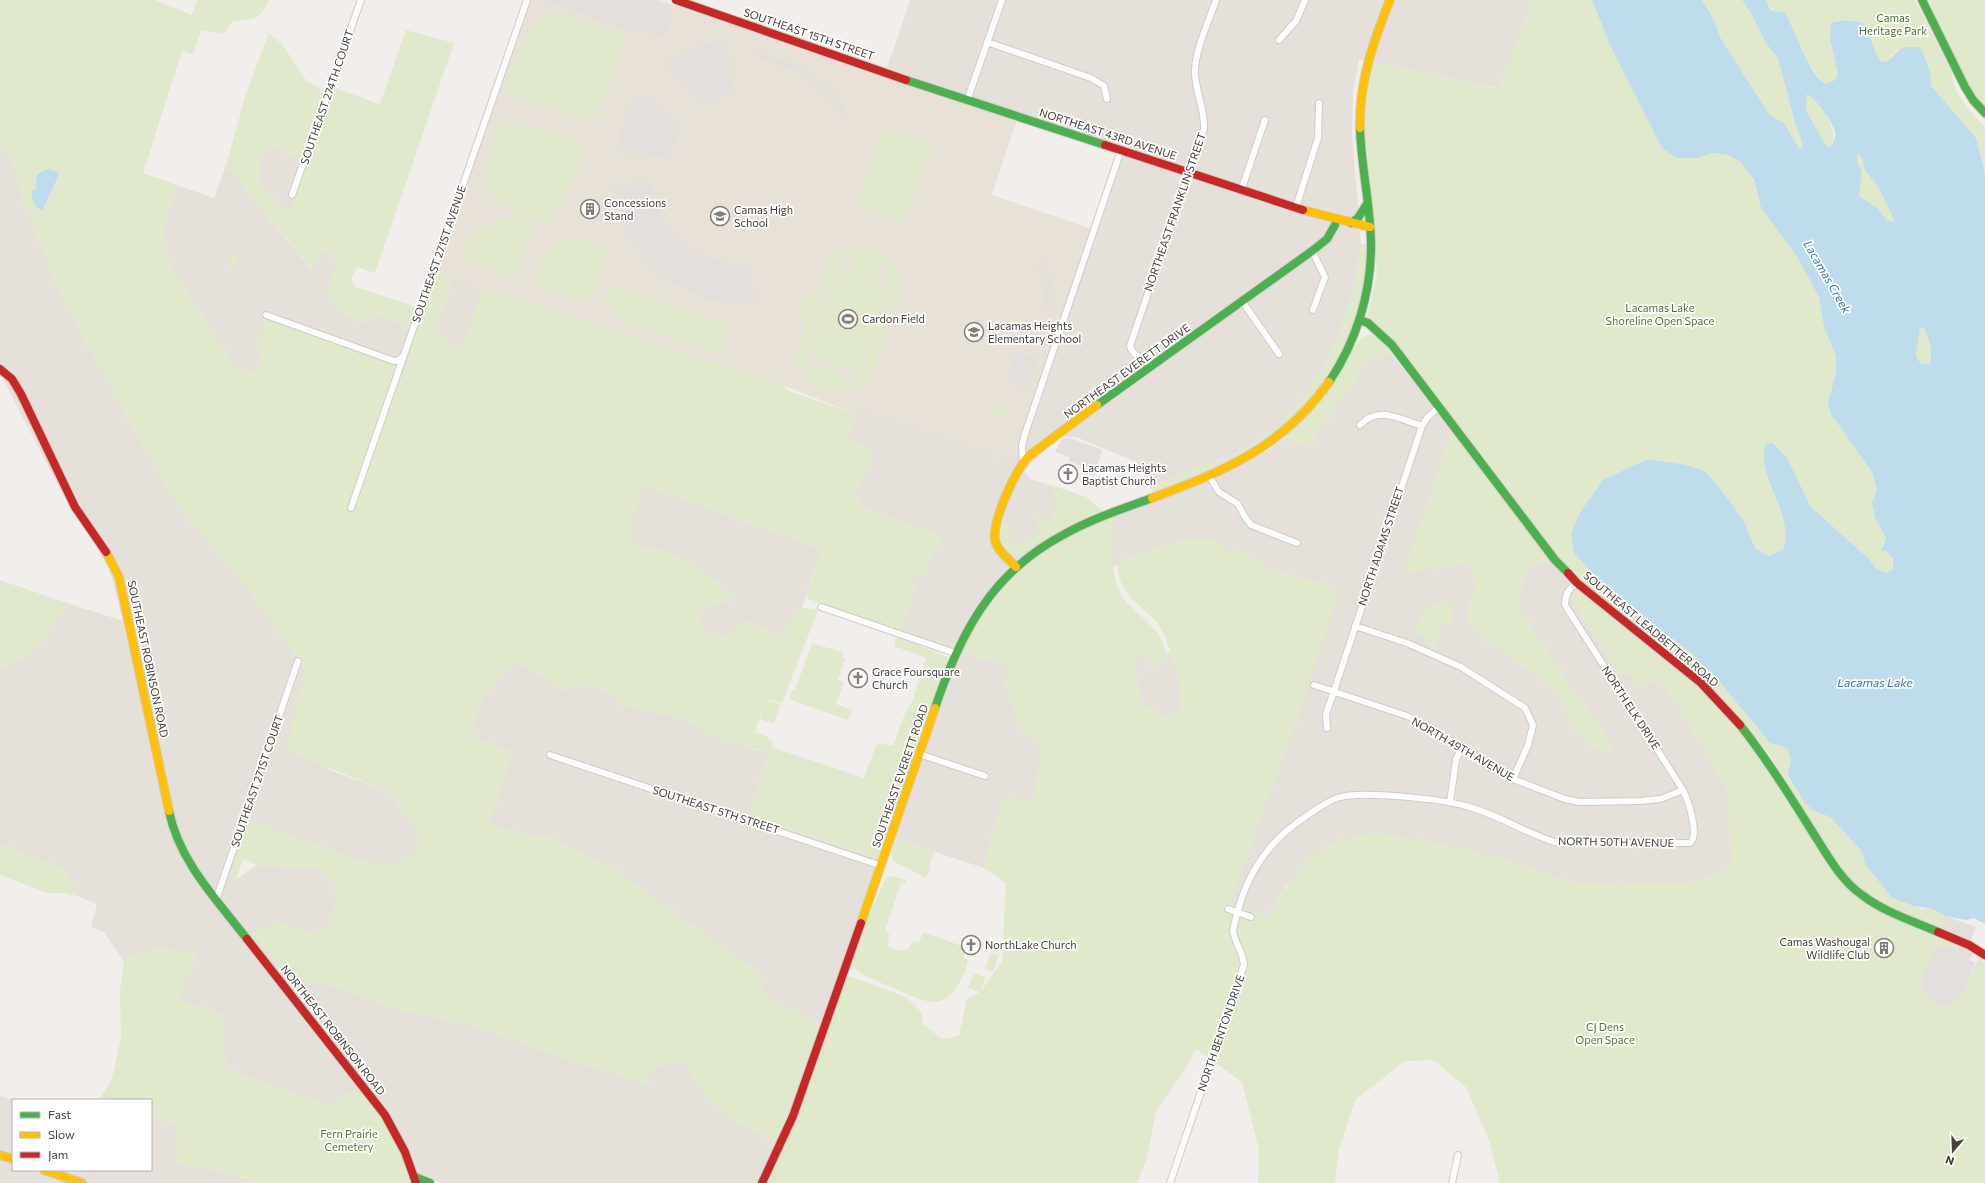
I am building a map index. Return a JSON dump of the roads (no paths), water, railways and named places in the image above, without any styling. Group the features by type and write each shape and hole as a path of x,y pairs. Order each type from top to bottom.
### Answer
{"street":[{"name":"SOUTHEAST 274TH COURT","path":"292,195 361,0"},
{"name":"SOUTHEAST 271ST AVENUE","path":"351,508 527,0"},
{"name":"SOUTHEAST 15TH STREET","path":"676,0 889,74"},
{"path":"968,98 1002,0"},
{"name":"NORTHEAST FRANKLIN STREET","path":"1152,366 1136,356 1131,351 1130,346 1202,134 1204,123 1202,102 1195,75 1198,54 1216,0"},
{"path":"1279,40 1296,21 1305,0"},
{"name":"SOUTHEAST EVERETT ROAD","path":"762,1183 793,1116 882,866 919,754 955,653 965,631 982,603 1016,567 1058,538 1117,511 1234,465 1269,445 1305,413 1322,393 1338,368 1356,333 1370,272 1370,227 1361,162 1361,94 1368,57 1390,0"},
{"path":"1922,0 1965,87 1973,100 1985,113"},
{"path":"987,42 1091,78 1104,86 1107,99"},
{"name":"NORTHEAST 43RD AVENUE","path":"889,74 968,98 1121,150 1242,188 1321,216 1370,227"},
{"path":"1296,207 1318,138 1319,103"},
{"path":"1242,188 1265,120"},
{"path":"1023,463 1022,446 1025,434 1121,150"},
{"path":"1351,223 1358,218 1367,204"},
{"name":"NORTHEAST 43RD AVENUE","path":"1321,216 1335,224 1363,230 1370,227"},
{"name":"NORTHEAST EVERETT DRIVE","path":"1016,567 997,546 995,539 996,530 1009,491 1023,463 1056,435 1312,251 1327,239 1335,224"},
{"path":"1312,251 1325,277 1312,310"},
{"path":"1242,301 1279,354"},
{"path":"266,315 394,361 399,360 404,355"},
{"name":"SOUTHEAST LEADBETTER ROAD","path":"1360,320 1368,323 1387,340 1547,550 1577,583 1701,684 1731,714 1763,754 1828,856 1856,891 1878,906 1969,944 1985,955"},
{"name":"SOUTHEAST ROBINSON ROAD","path":"0,369 7,374 17,386 76,507 102,545 119,577 171,819 184,855 216,900"},
{"name":"NORTH ADAMS STREET","path":"1327,728 1326,714 1422,426 1427,418 1439,407"},
{"path":"1360,425 1369,417 1383,414 1422,426"},
{"path":"1209,476 1219,492 1238,504 1251,525 1297,543"},
{"name":"NORTH ELK DRIVE","path":"1577,583 1570,587 1565,596 1565,605 1683,790 1690,807 1694,835 1693,840"},
{"path":"821,607 955,653"},
{"path":"1355,626 1407,643 1446,659 1525,708 1533,725 1528,745 1513,779"},
{"name":"SOUTHEAST 271ST COURT","path":"216,900 298,662"},
{"name":"NORTH 49TH AVENUE","path":"1314,685 1407,716 1429,727 1513,779 1556,796 1579,802 1641,801 1660,799 1683,790"},
{"path":"1450,802 1455,763 1461,748"},
{"path":"919,754 985,776"},
{"name":"SOUTHEAST 5TH STREET","path":"550,755 882,866"},
{"name":"NORTH BENTON DRIVE","path":"1170,1183 1244,965 1243,953 1234,937 1238,912 1250,878 1267,850 1290,828 1328,802 1337,798 1362,795 1450,802"},
{"name":"NORTH 50TH AVENUE","path":"1450,802 1475,808 1543,838 1558,843 1690,843 1693,840"},
{"name":"NORTHEAST ROBINSON ROAD","path":"216,900 385,1115 405,1152 416,1180"},
{"path":"1228,909 1251,917"},
{"path":"0,1155 12,1159"},
{"path":"1452,1183 1458,1155"},
{"path":"47,1171 82,1183"},
{"path":"416,1180 430,1183"}],"water":[{"name":"Lacamas Lake","path":"1592,0 1702,0 1712,16 1721,39 1769,114 1783,123 1799,148 1802,148 1803,145 1795,123 1778,58 1765,42 1752,15 1742,0 1766,0 1770,9 1778,12 1785,12 1808,62 1820,80 1826,84 1835,80 1838,74 1830,39 1831,23 1845,21 1858,22 1867,25 1874,49 1880,61 1886,62 1903,48 1919,47 1928,66 1931,86 1976,138 1985,172 1985,924 1974,918 1966,920 1945,916 1933,909 1914,906 1892,898 1865,864 1862,851 1830,817 1814,811 1805,803 1788,775 1791,759 1787,748 1770,743 1719,681 1689,651 1612,594 1574,553 1571,534 1579,514 1603,480 1648,459 1686,465 1705,471 1744,521 1755,548 1769,556 1783,550 1785,536 1784,522 1770,484 1764,458 1765,444 1773,443 1787,458 1810,506 1869,559 1876,568 1886,573 1893,569 1893,559 1886,551 1881,550 1886,538 1875,518 1872,503 1877,490 1872,472 1831,414 1828,403 1836,372 1836,356 1824,327 1819,297 1796,255 1761,208 1754,180 1741,162 1728,155 1714,153 1698,158 1676,158 1662,148 1609,43","holes":["1807,94 1819,106 1833,127 1835,136 1830,147 1826,146 1806,110","1857,153 1862,158 1864,169 1879,188 1895,222 1887,220 1876,207 1859,196 1862,171 1857,162","1920,327 1925,329 1931,347 1931,363 1921,364 1916,356"]},
{"path":"48,169 59,172 42,211 34,202 32,191 36,188 37,174"}],"place":[{"name":"Concessions Stand","path":"590,209"},
{"name":"Camas High School","path":"720,216"},
{"name":"Cardon Field","path":"848,319"},
{"name":"Lacamas Heights Elementary School","path":"974,332"},
{"name":"Lacamas Heights Baptist Church","path":"1068,474"},
{"name":"Grace Foursquare Church","path":"858,678"},
{"name":"NorthLake Church","path":"971,945"},
{"name":"Camas Washougal Wildlife Club","path":"1884,948"}],"park label":[{"name":"Camas Heritage Park","path":"1893,24"},
{"name":"Lacamas Lake Shoreline Open Space","path":"1660,314"},
{"name":"CJ Dens Open Space","path":"1605,1033"},
{"name":"Fern Prairie Cemetery","path":"349,1140"}],"water label":[{"name":"Lacamas Creek","path":"1827,277"}]}
